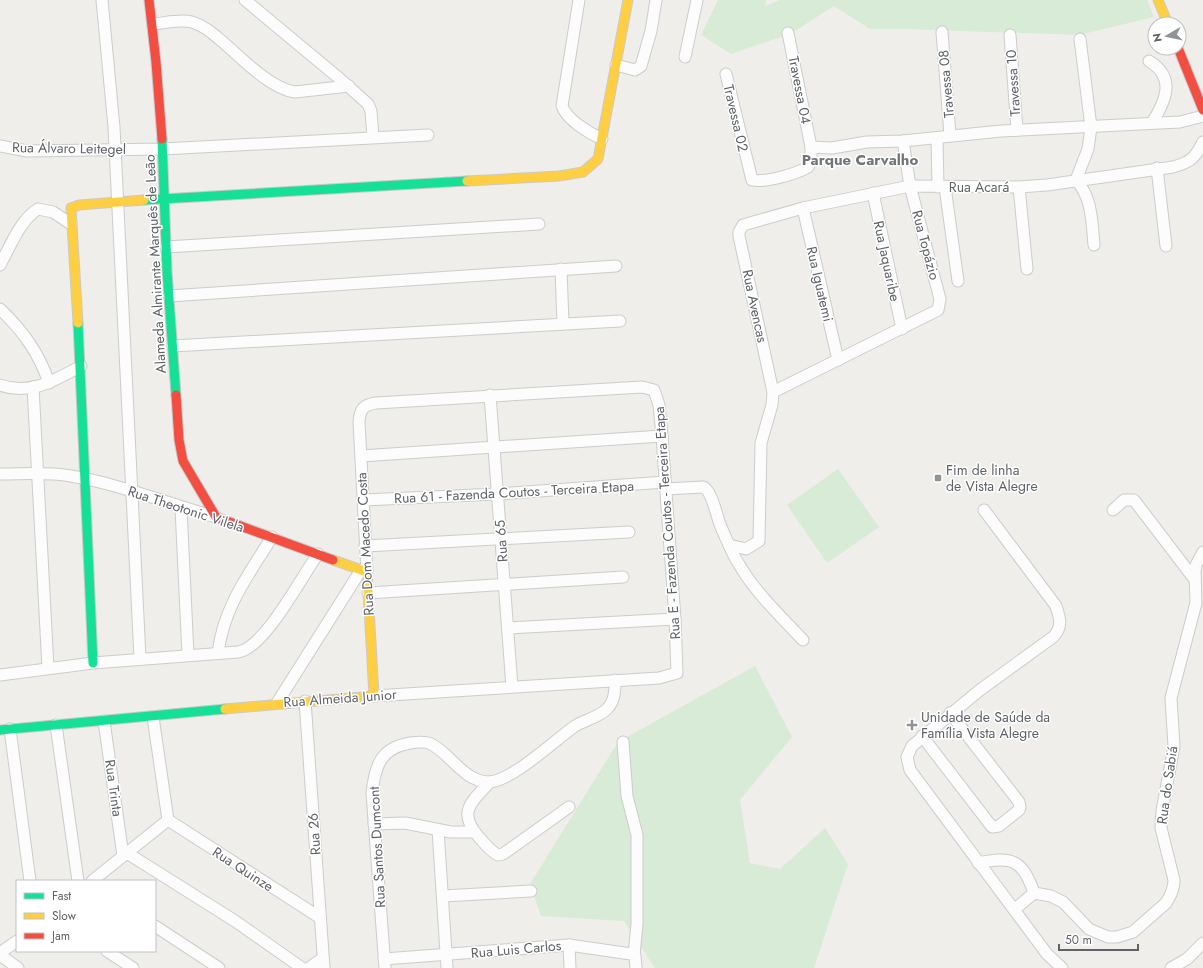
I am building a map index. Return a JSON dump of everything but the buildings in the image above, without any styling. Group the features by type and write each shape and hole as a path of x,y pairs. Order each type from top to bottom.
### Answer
{"street":[{"path":"102,0 109,66 115,149 116,202 133,491 140,658"},
{"name":"Alameda Almirante Marquês de Leão","path":"149,0 153,24 163,149 166,247 181,452 183,461 216,517"},
{"path":"245,0 349,86 370,107 373,137"},
{"path":"579,0 562,106 565,112 572,119 602,139"},
{"path":"93,663 81,366 70,210 73,206 274,191 426,185 573,174 588,169 598,159 628,0"},
{"path":"616,65 635,70 641,66 651,31 656,0"},
{"path":"685,57 697,0"},
{"path":"1158,0 1165,16"},
{"path":"153,24 183,21 200,25 252,68 271,81 290,91 301,92 349,86"},
{"name":"Travessa 08","path":"942,32 950,135"},
{"name":"Travessa 04","path":"746,162 752,180 771,179 795,173 808,167 811,159 811,147 788,33"},
{"name":"Travessa 10","path":"1010,35 1017,130"},
{"path":"1080,39 1091,127 1088,149 1076,180 1086,193 1091,214 1094,244"},
{"path":"1181,56 1203,110"},
{"path":"1149,61 1157,66 1163,74 1166,85 1166,97 1152,123"},
{"name":"Travessa 02","path":"726,74 746,162"},
{"path":"811,147 821,149 867,142 903,142 950,135 1017,130 1180,122 1203,116"},
{"name":"Rua Álvaro Leitegel","path":"0,146 27,151 163,149 428,135"},
{"name":"Rua Topázio","path":"937,138 942,187 958,281"},
{"name":"Rua Topázio","path":"902,329 934,314 940,305 910,186 903,142"},
{"name":"Rua Acará","path":"747,223 802,208 910,186 1019,187 1173,167 1188,162 1197,155 1203,142"},
{"path":"1157,168 1166,246"},
{"path":"1019,187 1027,269"},
{"name":"Rua Jaquaribe","path":"873,193 902,329"},
{"name":"Rua Iguatemi","path":"802,208 838,360"},
{"path":"0,264 18,232 31,214 38,209 53,212 71,224"},
{"name":"Rua Avencas","path":"747,223 741,227 739,236 773,392"},
{"path":"166,247 538,224"},
{"path":"169,296 616,266"},
{"path":"561,269 564,324"},
{"path":"0,310 16,324 28,339 49,383"},
{"path":"173,346 620,321"},
{"path":"729,545 746,549 759,541 761,443 772,405 773,392 902,329"},
{"path":"0,385 14,389 33,387 49,383 81,366"},
{"path":"33,387 48,668"},
{"name":"Rua E - Fazenda Coutos - Terceira Etapa","path":"376,403 490,395 649,388 654,390 658,398 662,436 678,671"},
{"name":"Rua 65","path":"490,395 512,687"},
{"name":"Rua Dom Macedo Costa","path":"374,696 368,593 364,571 365,546 359,422 360,410 367,405 376,403"},
{"path":"361,456 662,436"},
{"name":"Rua Theotonic Vilela","path":"0,474 61,474 133,491 216,517 364,571"},
{"name":"Rua 61 - Fazenda Coutos - Terceira Etapa","path":"363,500 666,486 703,487 707,488 729,545"},
{"path":"188,655 184,508 199,500 202,494"},
{"path":"1113,510 1124,500 1134,500 1195,580"},
{"path":"984,510 1056,606 1061,624 1053,637 950,713 922,736 912,746 907,757 910,770 1015,909 1047,954 1062,968"},
{"path":"365,546 629,532"},
{"path":"218,653 221,635 231,602 272,537"},
{"path":"729,545 744,573 778,615 803,640"},
{"name":"Rua do Sabiá","path":"1034,893 1051,896 1063,902 1089,929 1108,937 1117,937 1133,932 1166,903 1170,897 1174,888 1174,880 1161,828 1162,811 1174,746 1171,698 1196,603 1196,565 1203,552"},
{"path":"0,675 140,658 242,651 256,642 278,616 318,554"},
{"path":"277,703 364,571"},
{"path":"368,593 623,577"},
{"path":"508,628 675,619"},
{"name":"Rua Almeida Junior","path":"5,730 153,717 277,703 664,677 675,674 678,671"},
{"path":"570,807 500,856 496,855 474,832 467,818 469,806 490,782 498,780 514,771 577,726 607,709 614,695 615,680"},
{"name":"Rua 26","path":"305,701 319,917 324,963"},
{"path":"922,736 992,827 999,826 1019,810 1019,802 950,713"},
{"path":"93,880 168,820 153,717"},
{"name":"Rua Trinta","path":"104,721 125,854"},
{"path":"56,725 78,880"},
{"path":"5,730 30,880"},
{"name":"Rua Santos Dumcont","path":"384,963 372,793 375,771 384,756 398,746 427,742 435,746 468,774 490,782"},
{"path":"623,742 627,796 637,835 637,924 634,955 636,968"},
{"name":"Rua Quinze","path":"168,820 319,917"},
{"path":"374,824 405,823 459,833 474,832"},
{"path":"438,830 447,968"},
{"path":"125,854 240,924 302,968"},
{"path":"978,862 1003,858 1018,864 1027,874 1034,893 1015,909"},
{"path":"443,896 531,891"},
{"path":"156,927 219,968"},
{"path":"16,942 0,954 18,968"},
{"path":"1171,968 1187,959 1203,943"},
{"path":"568,945 570,968"},
{"name":"Rua Luis Carlos","path":"384,963 446,955 568,945 634,955"},
{"path":"108,952 133,968"},
{"path":"309,968 324,963"}],"green space":[{"path":"718,0 766,0 765,6 780,0 1147,0 1154,16 1147,16 1147,19 1079,35 870,29 834,6 790,34 731,54 701,35"},
{"path":"838,469 879,527 827,563 787,505"},
{"path":"755,666 792,737 740,800 750,863 780,869 825,828 848,864 814,968 655,968 624,921 541,916 530,884 618,742"}],"traffic: fast":[{"path":"162,139 167,271 176,395"},
{"path":"144,200 467,181"},
{"path":"78,323 93,663"},
{"path":"0,730 225,709"}],"traffic: slow":[{"path":"467,181 559,176 583,172 598,159 628,0"},
{"path":"1158,0 1165,16"},
{"path":"78,323 71,208 79,205 144,200"},
{"path":"225,709 374,696 367,572 333,560"}],"traffic: jam":[{"path":"149,0 162,139"},
{"path":"1181,56 1203,110"},
{"path":"176,395 179,440 183,461 216,517 333,560"}],"place":[{"name":"Fim de linha de Vista Alegre","path":"938,478"},
{"name":"Unidade de Saúde da Família Vista Alegre","path":"912,725"}],"district":[{"name":"Parque Carvalho","path":"860,160"}]}
